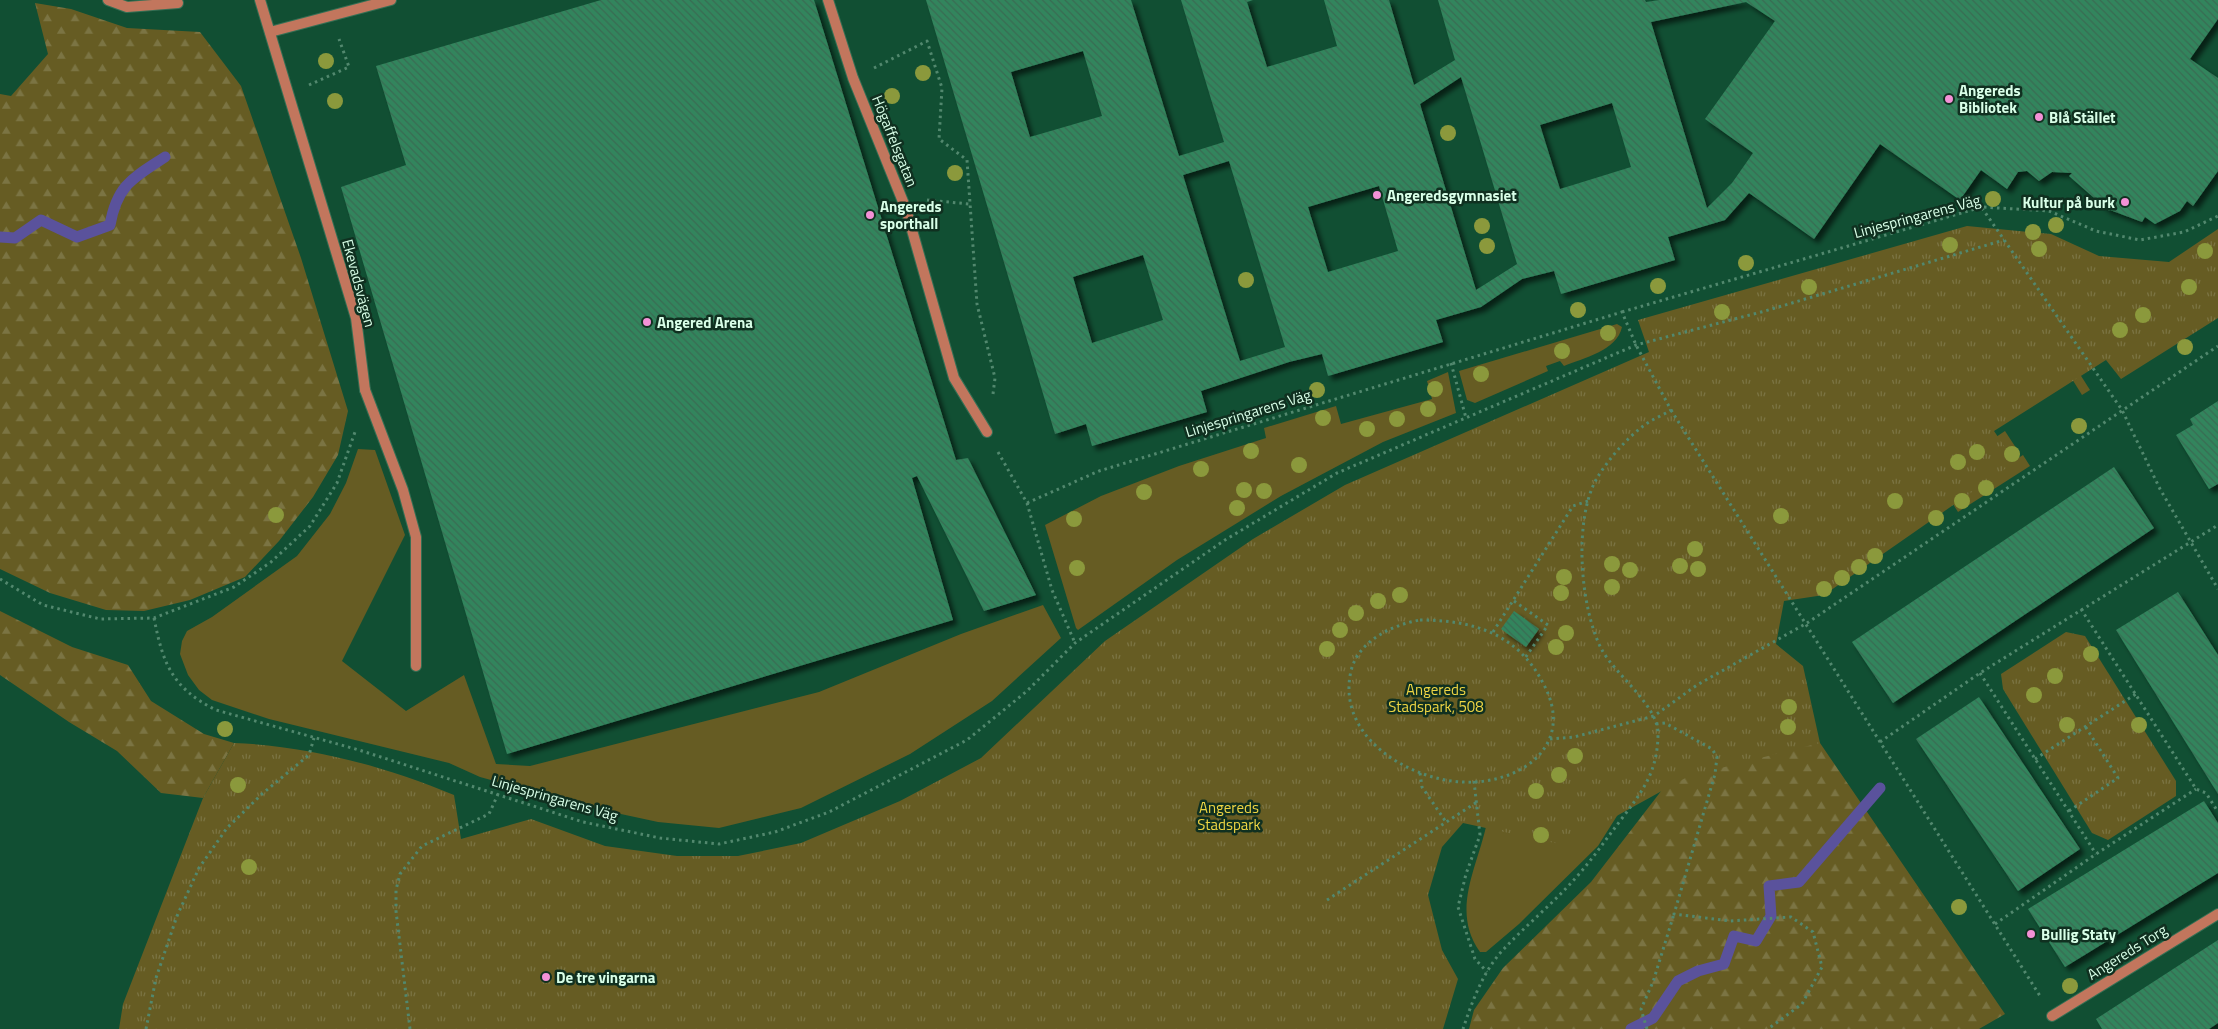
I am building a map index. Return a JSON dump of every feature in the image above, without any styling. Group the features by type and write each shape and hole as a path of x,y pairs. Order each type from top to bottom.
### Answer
{"street":[{"path":"108,0 127,7 178,3"},
{"name":"Ekevadsvägen","path":"260,0 356,318 365,390 402,490 416,537 416,666"},
{"path":"270,32 391,0"},
{"name":"Högaffelsgatan","path":"828,0 853,78 906,209 954,378 987,432"},
{"name":"Angereds Torg","path":"2052,1016 2218,914"}],"path":[{"path":"288,94 349,67 332,17"},
{"path":"883,65 927,41 942,88 938,139 967,160 977,304 995,378 987,432 1027,503 1052,590 1075,643"},
{"path":"923,200 969,204"},
{"path":"1982,207 2122,410 2160,489 2218,589"},
{"name":"Linjespringarens Väg","path":"1027,503 1099,470 1622,312 1982,207 2049,211 2096,231 2140,240 2184,232 2218,216"},
{"name":"Linjespringarens Väg","path":"154,618 160,652 178,684 197,700 216,710 359,750 583,822 660,838 719,844 775,832 829,812 967,740 1027,691 1075,643 1225,540 1337,473 1636,345 1765,311 2004,240"},
{"path":"1622,312 1636,345 1671,410 1807,623 2052,1016"},
{"path":"1550,739 1574,737 1654,716 1697,685 1807,623 2218,346"},
{"path":"1451,363 1466,418"},
{"path":"1463,1029 1474,996 1487,972 1501,953 1571,883 1648,783 1656,756 1658,732 1654,716 1603,651 1594,632 1582,583 1584,528 1589,500 1597,479 1617,452 1642,427 1671,410"},
{"path":"0,579 43,605 100,619 154,618 234,587 271,562 310,526 336,483 356,430"},
{"path":"1494,632 1573,506 1589,500"},
{"path":"1880,742 1980,673 2218,525"},
{"path":"1514,601 1548,626 1524,658"},
{"path":"2081,610 2196,789 2206,793 2218,812"},
{"path":"1420,620 1455,620 1494,632 1524,658 1540,676 1550,694 1554,728 1540,756 1515,771 1490,779 1463,782 1420,772 1390,758 1360,728 1350,700 1349,684 1352,669 1361,652 1386,630 1403,623 1420,620"},
{"path":"1980,673 2096,854"},
{"path":"2035,759 2136,694"},
{"path":"1647,1029 1641,1009 1653,982 1674,914 1715,774 1717,757 1712,749 1673,727 1665,723 1656,724"},
{"path":"2069,811 2118,778 2085,726"},
{"path":"146,1029 156,978 177,916 199,868 227,828 262,794 309,755 314,738"},
{"path":"1420,772 1422,787 1446,822"},
{"path":"1474,781 1480,835 1466,874 1458,907 1475,959 1487,972"},
{"path":"1995,924 2096,854 2196,789"},
{"path":"410,1029 396,911 396,890 400,874 422,846 489,814 498,794"},
{"path":"1327,900 1477,802"},
{"path":"1674,914 1730,921 1791,917 1813,932 1822,967 1802,1004 1768,1029"}],"green space":[{"path":"35,3 71,9 127,28 200,32 241,86 301,258 348,411 338,455 313,497 279,541 245,577 190,600 144,611 106,610 50,593 0,569 0,94 11,96 48,54"},
{"name":"Angereds Stadspark","path":"1967,226 2051,234 2099,256 2169,262 2218,229 2218,318 2121,379 2106,360 1994,431 2015,462 1824,595 1784,601 1776,644 1803,666 1820,743 1689,776 1564,845 1463,823 1442,847 1428,895 1442,950 1458,979 1443,1029 119,1029 123,1004 203,798 234,743 290,748 346,759 401,775 454,795 461,839 531,819 605,846 677,856 738,856 801,843 900,801 981,758 1105,641 1253,539 1345,485 1649,352 1638,320"},
{"path":"2031,297 2090,390 2082,395 2024,302"},
{"path":"1617,324 1622,327 1619,335 1606,348 1564,366 1560,361 1546,366 1548,371 1475,403 1467,400 1459,371"},
{"path":"1448,372 1456,413 1383,442 1281,496 1177,560 1078,630 1076,628 1045,525 1101,496 1179,466 1266,438 1264,428 1336,406 1341,424 1432,399 1427,381"},
{"path":"2005,431 2020,454 1950,500 1990,441"},
{"path":"358,449 375,450 405,535 342,661 406,711 464,675 496,764 530,766 819,692 961,634 1043,605 1061,638 992,701 910,754 801,808 719,828 658,822 593,808 480,777 449,763 269,719 212,700 199,690 188,675 180,654 182,641 187,631 212,617 297,556 330,514 346,483"},
{"path":"2023,455 2030,466 1958,512 1951,501"},
{"path":"0,611 72,647 128,665 151,701 204,734 234,743 203,798 161,793 117,751 69,722 0,675"},
{"path":"2066,632 2085,636 2176,781 2176,796 2108,840 2092,833 2003,689 2001,674"},
{"path":"1762,702 1820,743 2005,1014 1979,1029 1469,1029 1474,1010 1503,968 1591,882 1665,786"},
{"path":"1641,778 1598,846 1519,924 1486,952 1480,952 1471,936 1467,920 1467,904 1469,888 1487,822"}],"building":[{"name":"Angered Arena","path":"601,0 814,0 956,460 968,458 1036,595 984,611 917,476 912,478 953,620 507,754 341,187 406,165 376,66"},
{"name":"Angeredsgymnasiet","path":"926,0 1131,0 1179,156 1224,142 1181,0 1253,0 1247,2 1267,67 1337,46 1324,0 1389,0 1414,85 1455,60 1438,0 1645,0 1646,2 1659,0 2218,0 2218,19 2190,59 2218,78 2218,171 2193,206 2187,201 2180,211 2155,224 2145,217 2142,222 2109,211 2069,176 2072,173 2052,172 2039,181 2027,171 2018,172 2007,189 1981,170 1960,200 1880,144 1814,239 1749,193 1725,220 1668,237 1675,260 1561,294 1554,271 1522,279 1481,307 1436,320 1443,342 1328,376 1322,354 1289,362 1201,391 1207,412 1092,446 1086,424 1055,434","holes":["1746,2 1775,21 1705,119 1753,153 1732,183 1707,208 1651,22","1083,51 1102,116 1030,137 1011,72","1461,77 1517,264 1476,290 1420,104","1612,103 1631,167 1560,189 1540,125","1229,161 1285,347 1240,361 1183,175","1379,186 1398,251 1328,272 1308,207","1143,255 1163,320 1092,343 1073,277"]},
{"path":"2218,401 2218,484 2209,489 2176,435 2193,425 2190,419"},
{"path":"2114,467 2154,528 1893,703 1852,642"},
{"path":"2178,592 2218,655 2218,794 2116,630"},
{"path":"1514,611 1539,629 1526,647 1501,629"},
{"path":"1979,697 2080,849 2018,891 1916,739"},
{"path":"2204,801 2218,823 2218,873 2065,967 2028,909"},
{"path":"2218,940 2218,1023 2209,1029 2102,1029 2096,1019"}],"waterway":[{"path":"0,237 15,238 41,220 77,237 110,225 113,211 122,191 135,177 165,157"},
{"path":"1631,1029 1653,1018 1678,981 1698,971 1724,964 1734,936 1756,941 1771,916 1769,886 1799,882 1880,788"}],"place":[{"name":"Angereds Bibliotek","path":"1949,99"},
{"name":"Blå Stället","path":"2039,117"},
{"name":"Angeredsgymnasiet","path":"1377,195"},
{"name":"Kultur på burk","path":"2125,202"},
{"name":"Angereds sporthall","path":"870,215"},
{"name":"Angered Arena","path":"647,322"},
{"name":"Bullig Staty","path":"2031,934"},
{"name":"De tre vingarna","path":"546,977"}],"park label":[{"name":"Angereds Stadspark, 508","path":"1436,698"}]}
